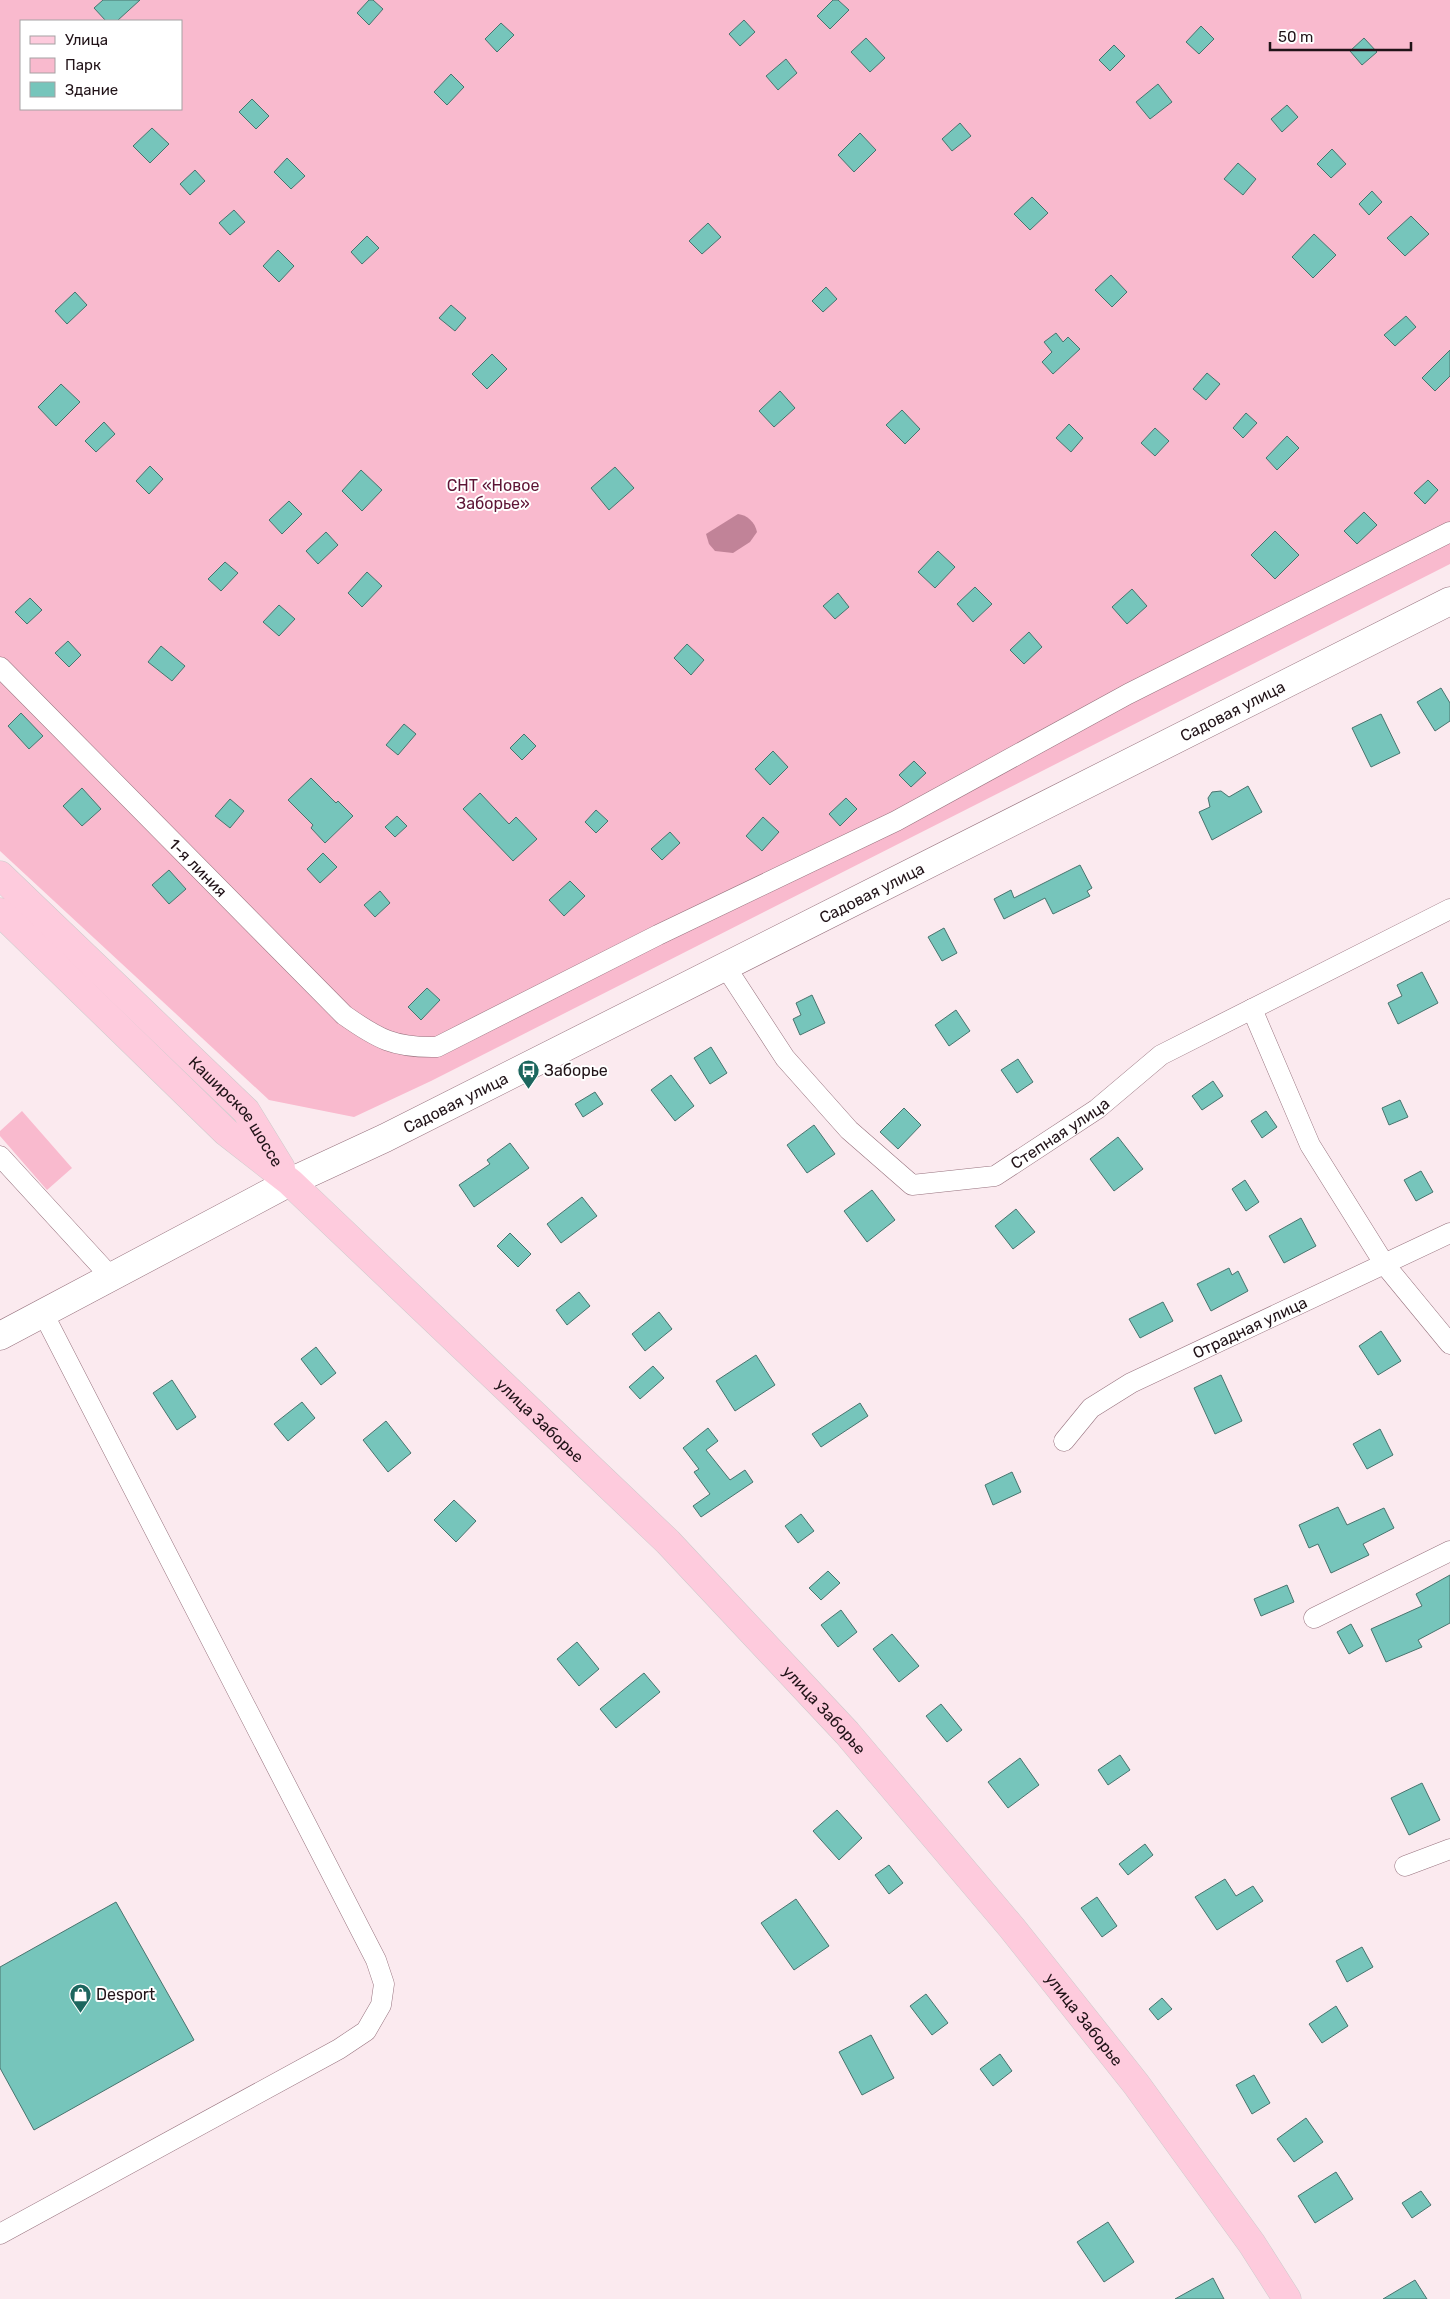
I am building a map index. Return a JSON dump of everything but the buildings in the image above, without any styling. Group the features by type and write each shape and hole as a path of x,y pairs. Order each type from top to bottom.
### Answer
{"main road":[{"name":"Садовая улица","path":"0,1336 290,1182 385,1138 1450,601"},
{"name":"Каширское шоссе","path":"0,875 246,1111 290,1182"},
{"name":"Каширское шоссе","path":"0,912 226,1132 290,1182"},
{"name":"улица Заборье","path":"290,1182 668,1542 847,1732 1012,1928 1136,2084 1252,2244 1286,2299"}],"street":[{"name":"1-я линия","path":"0,667 344,1016 375,1037 411,1047 437,1047 658,935 896,821 1128,694 1450,532"},
{"name":"Степная улица","path":"725,966 785,1058 849,1130 912,1185 995,1176 1097,1109 1161,1056 1450,909"},
{"path":"1252,1009 1310,1145 1386,1265 1450,1344"},
{"path":"0,1156 111,1277"},
{"name":"Отрадная улица","path":"1064,1442 1090,1408 1131,1383 1386,1265 1450,1233"},
{"path":"0,2234 339,2049 366,2031 381,2005 384,1984 376,1960 43,1313"},
{"path":"1314,1618 1450,1551"},
{"path":"1405,1866 1450,1849"}],"green space":[{"name":"СНТ «Новое Заборье»","path":"0,0 1450,0 1450,564 431,1081 354,1117 269,1100 0,851"},
{"path":"22,1111 72,1168 47,1190 0,1136 0,1131"}],"shaded area":[{"path":"738,514 750,520 757,532 750,542 733,553 715,551 709,544 706,534"}],"place":[{"name":"Заборье","path":"528,1089"},
{"name":"Desport","path":"80,2013"}]}
